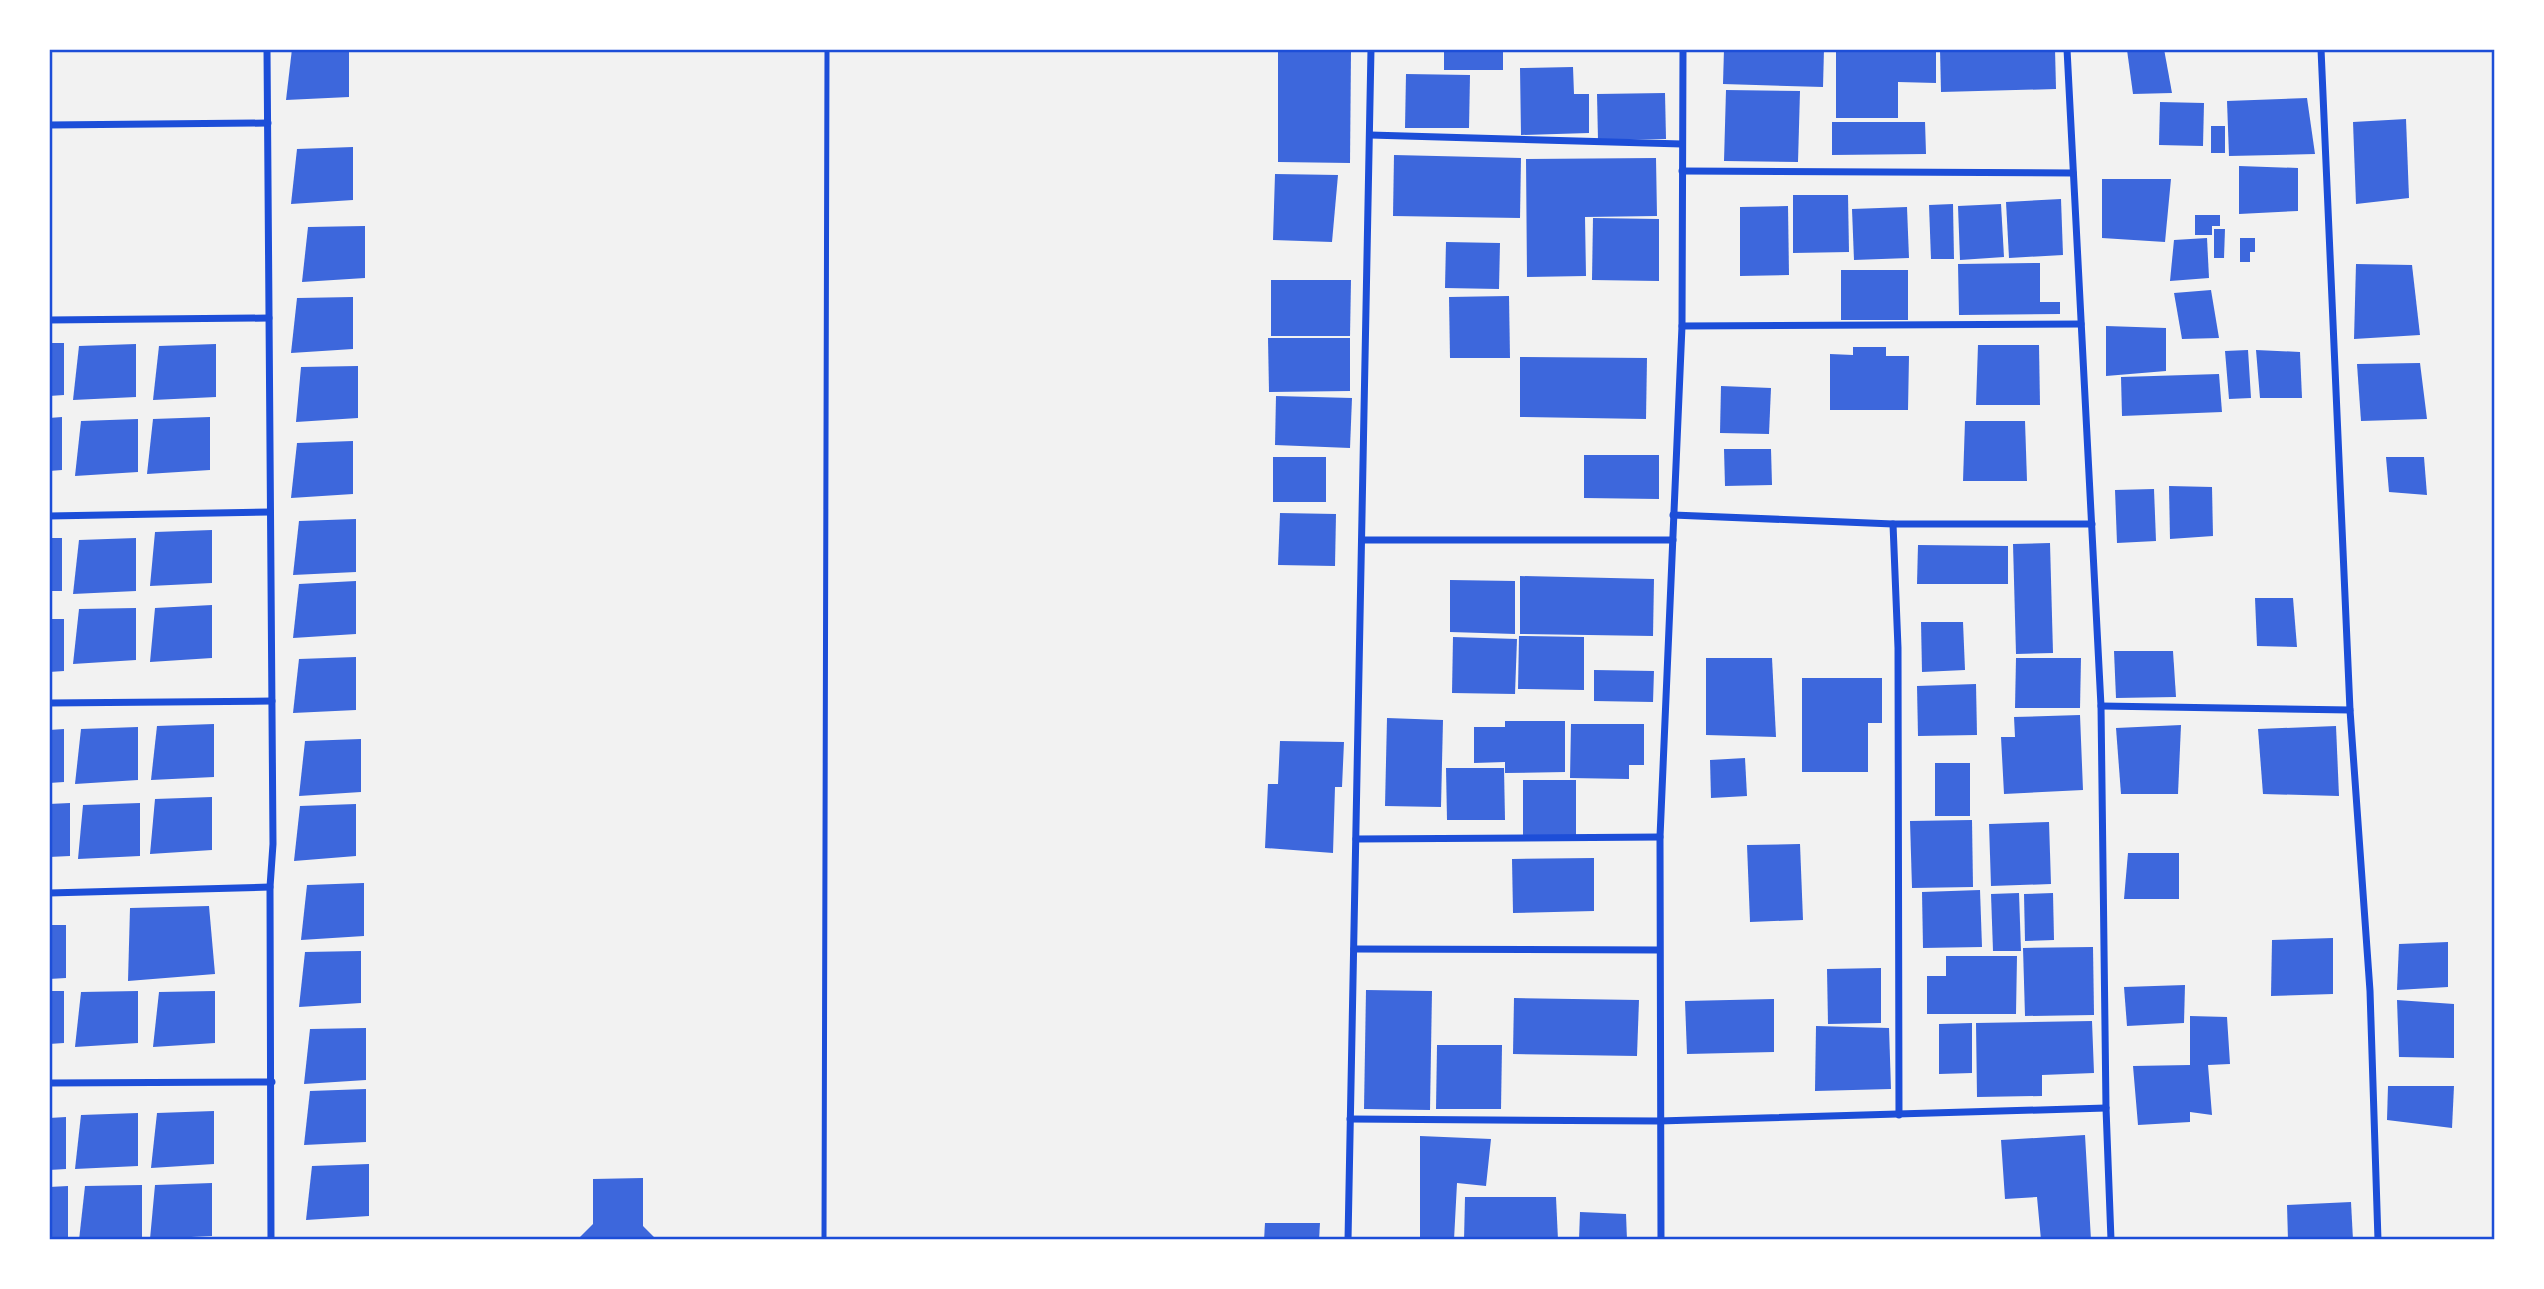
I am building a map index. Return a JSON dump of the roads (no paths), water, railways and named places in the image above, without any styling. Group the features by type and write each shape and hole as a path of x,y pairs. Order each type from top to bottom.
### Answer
{"street":[{"path":"267,49 272,701 271,1240"},
{"path":"1348,1240 1371,49"},
{"path":"1661,1240 1660,837 1682,326 1683,49"},
{"path":"2067,49 2101,706 2106,1108 2111,1240"},
{"path":"2321,49 2350,710 2370,991 2378,1240"},
{"path":"49,125 268,123"},
{"path":"1370,135 1682,145"},
{"path":"1682,171 2073,173"},
{"path":"49,320 269,318"},
{"path":"1682,326 2081,324"},
{"path":"49,516 270,512"},
{"path":"1673,515 1894,524 2092,524"},
{"path":"1894,524 1898,648 1899,1115"},
{"path":"1362,540 1673,540"},
{"path":"49,703 272,701"},
{"path":"2101,706 2350,710"},
{"path":"1356,839 1660,837"},
{"path":"49,893 270,887"},
{"path":"1354,949 1659,950"},
{"path":"49,1083 272,1082"},
{"path":"1350,1119 1659,1121 2106,1108"}],"lane":[{"path":"824,1240 827,49"}]}
